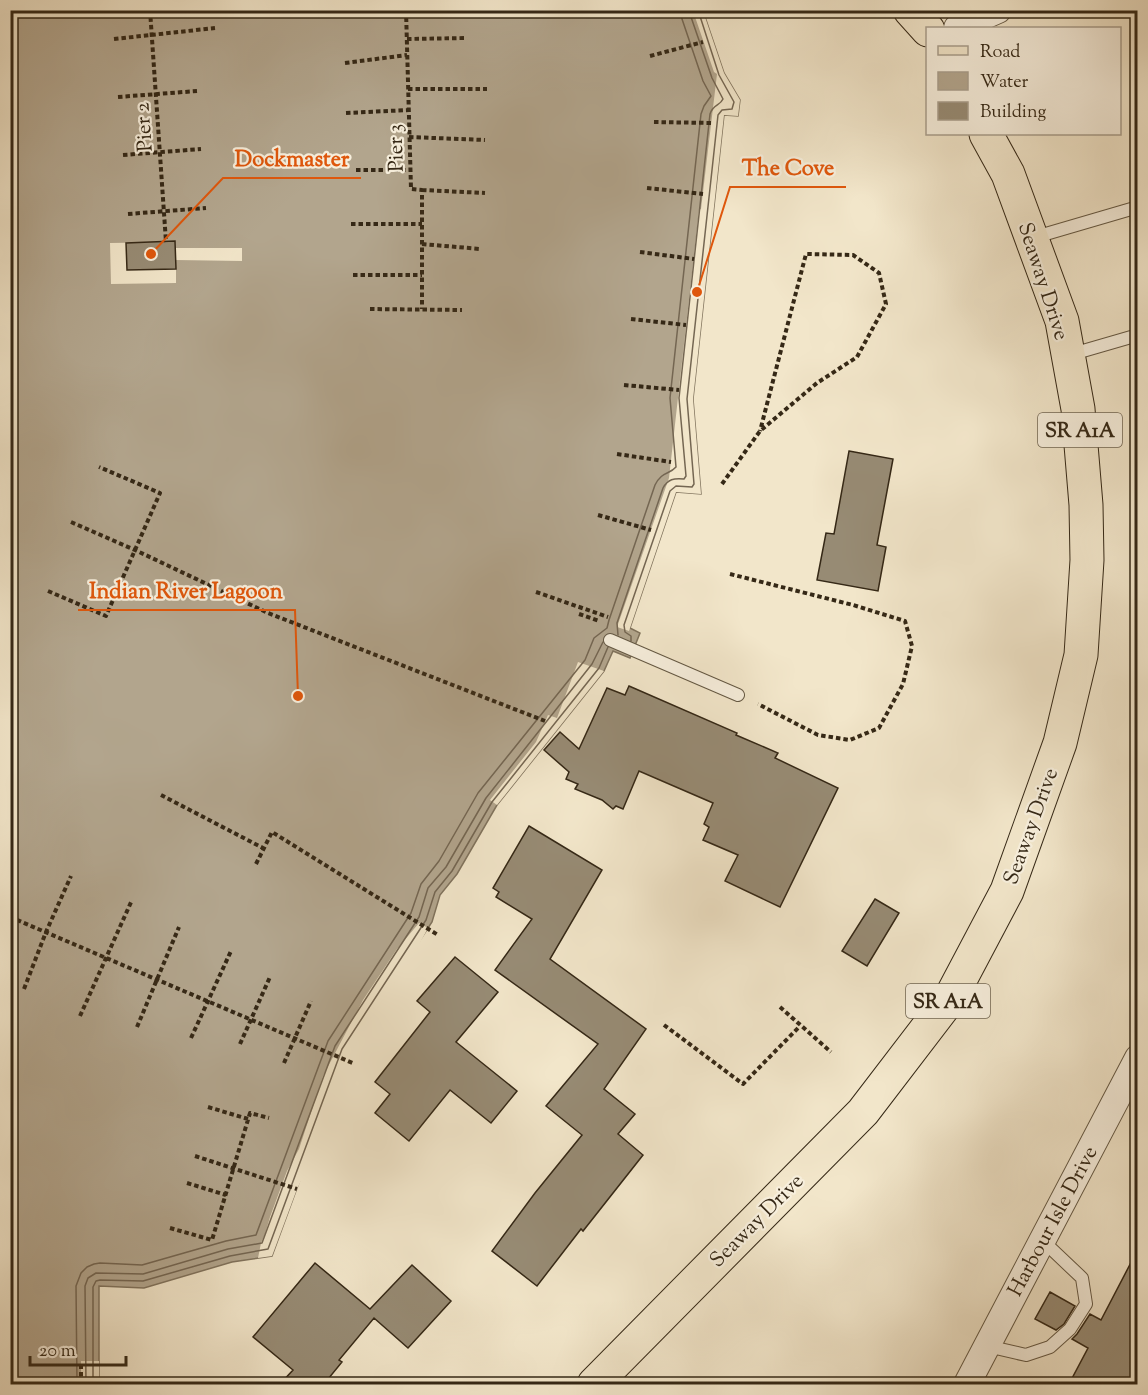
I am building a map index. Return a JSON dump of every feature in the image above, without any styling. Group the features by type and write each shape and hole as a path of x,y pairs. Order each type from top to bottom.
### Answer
{"main road":[{"path":"910,10 926,29"},
{"name":"Seaway Drive","path":"594,1384 863,1112 951,997 1007,891 1060,742 1081,655 1087,560 1086,505 1078,408 1062,321 1008,174 987,135"}],"street":[{"path":"959,27 998,10"},
{"name":"Harbour Isle Drive","path":"967,1384 1137,1058"}],"lane":[{"path":"1031,238 1137,207"},
{"path":"1068,356 1137,335"},
{"path":"610,640 738,694"},
{"path":"987,1346 1026,1355 1050,1347 1070,1329 1086,1304 1082,1278 1042,1240"}],"path":[{"name":"Pier 2","path":"150,10 166,242"},
{"name":"Pier 3","path":"406,10 411,189 422,190 422,309"},
{"path":"114,39 215,28"},
{"path":"407,39 467,38"},
{"path":"650,56 703,42"},
{"path":"345,63 407,55"},
{"path":"408,89 488,89"},
{"path":"118,97 197,91"},
{"path":"346,113 409,110"},
{"path":"654,122 712,123"},
{"path":"410,137 484,140"},
{"path":"123,155 201,149"},
{"path":"356,170 411,170"},
{"path":"647,188 703,194"},
{"path":"422,190 485,193"},
{"path":"128,214 206,208"},
{"path":"351,224 422,224"},
{"path":"422,244 480,249"},
{"path":"639,252 694,259"},
{"path":"722,484 760,431 817,383 857,357 886,304 879,273 853,255 806,254 760,431"},
{"path":"353,275 422,275"},
{"path":"370,309 462,310"},
{"path":"631,319 686,325"},
{"path":"624,385 679,390"},
{"path":"617,454 671,462"},
{"path":"48,591 106,616 160,493 99,467"},
{"path":"598,515 651,530"},
{"path":"71,522 268,613 544,721"},
{"path":"730,574 853,605 905,621 912,646 903,684 879,728 850,740 818,735 738,694"},
{"path":"536,592 609,617"},
{"path":"161,795 263,848"},
{"path":"256,864 272,832 438,935"},
{"path":"24,989 71,876"},
{"path":"80,1016 132,900"},
{"path":"10,917 355,1064"},
{"path":"137,1027 179,927"},
{"path":"191,1038 231,951"},
{"path":"240,1044 270,978"},
{"path":"284,1062 311,1001"},
{"path":"780,1007 831,1052"},
{"path":"664,1025 743,1084 800,1026"},
{"path":"208,1107 248,1119"},
{"path":"171,1228 213,1240 250,1113 269,1118"},
{"path":"195,1156 297,1189"},
{"path":"187,1183 226,1195"},
{"path":"81,1363 81,1384"}],"water":[{"path":"10,11 703,11 724,73 740,100 738,116 724,115 693,399 701,494 676,492 630,628 640,633 630,658 613,651 604,671 497,805 457,874 440,895 432,922 347,1052 272,1256 232,1262 144,1288 99,1286 99,1384 11,1384"}],"pier":[{"path":"693,11 703,11 724,73 740,100 738,116 724,115 693,399 701,494 676,492 629,631 617,627 669,478 699,210 701,209 717,74 714,72"},
{"path":"175,242 176,248 242,248 242,261 176,260 176,283 111,284 110,243"},
{"path":"578,662 604,671 497,805 490,800 536,742 548,715 557,718"},
{"path":"419,923 428,928 413,956 350,1054 272,1256 258,1258 270,1217 287,1171 299,1149 323,1076 363,1000 397,949"},
{"path":"81,1361 99,1361 99,1384 81,1384"}],"building":[{"path":"175,241 176,269 127,270 126,243"},
{"path":"849,451 893,459 877,545 886,547 878,591 817,580 826,533 834,534"},
{"path":"629,686 778,753 775,758 838,788 780,907 725,881 738,855 703,840 709,827 704,824 713,803 639,771 623,809 616,806 613,809 602,800 575,789 578,784 566,779 569,772 544,750 560,732 579,749 607,688 625,695"},
{"path":"529,826 602,870 550,959 646,1029 604,1089 635,1114 618,1134 643,1155 537,1286 492,1251 582,1135 546,1106 598,1044 495,970 532,919 496,897 499,892 493,888"},
{"path":"875,899 899,913 867,966 842,951"},
{"path":"455,957 498,992 456,1042 517,1091 491,1123 450,1090 409,1141 375,1113 390,1094 375,1082 430,1012 417,1001"},
{"path":"1137,1251 1137,1384 1069,1384 1088,1348 1072,1339 1090,1314 1101,1320"},
{"path":"315,1263 370,1309 412,1265 451,1301 408,1348 374,1318 339,1360 342,1362 324,1384 280,1384 293,1370 253,1337"},
{"path":"1050,1292 1075,1306 1064,1324 1056,1330 1035,1319"}],"place":[{"name":"Dockmaster","path":"151,254"},
{"name":"The Cove","path":"697,292"},
{"name":"Indian River Lagoon","path":"298,696"}]}
